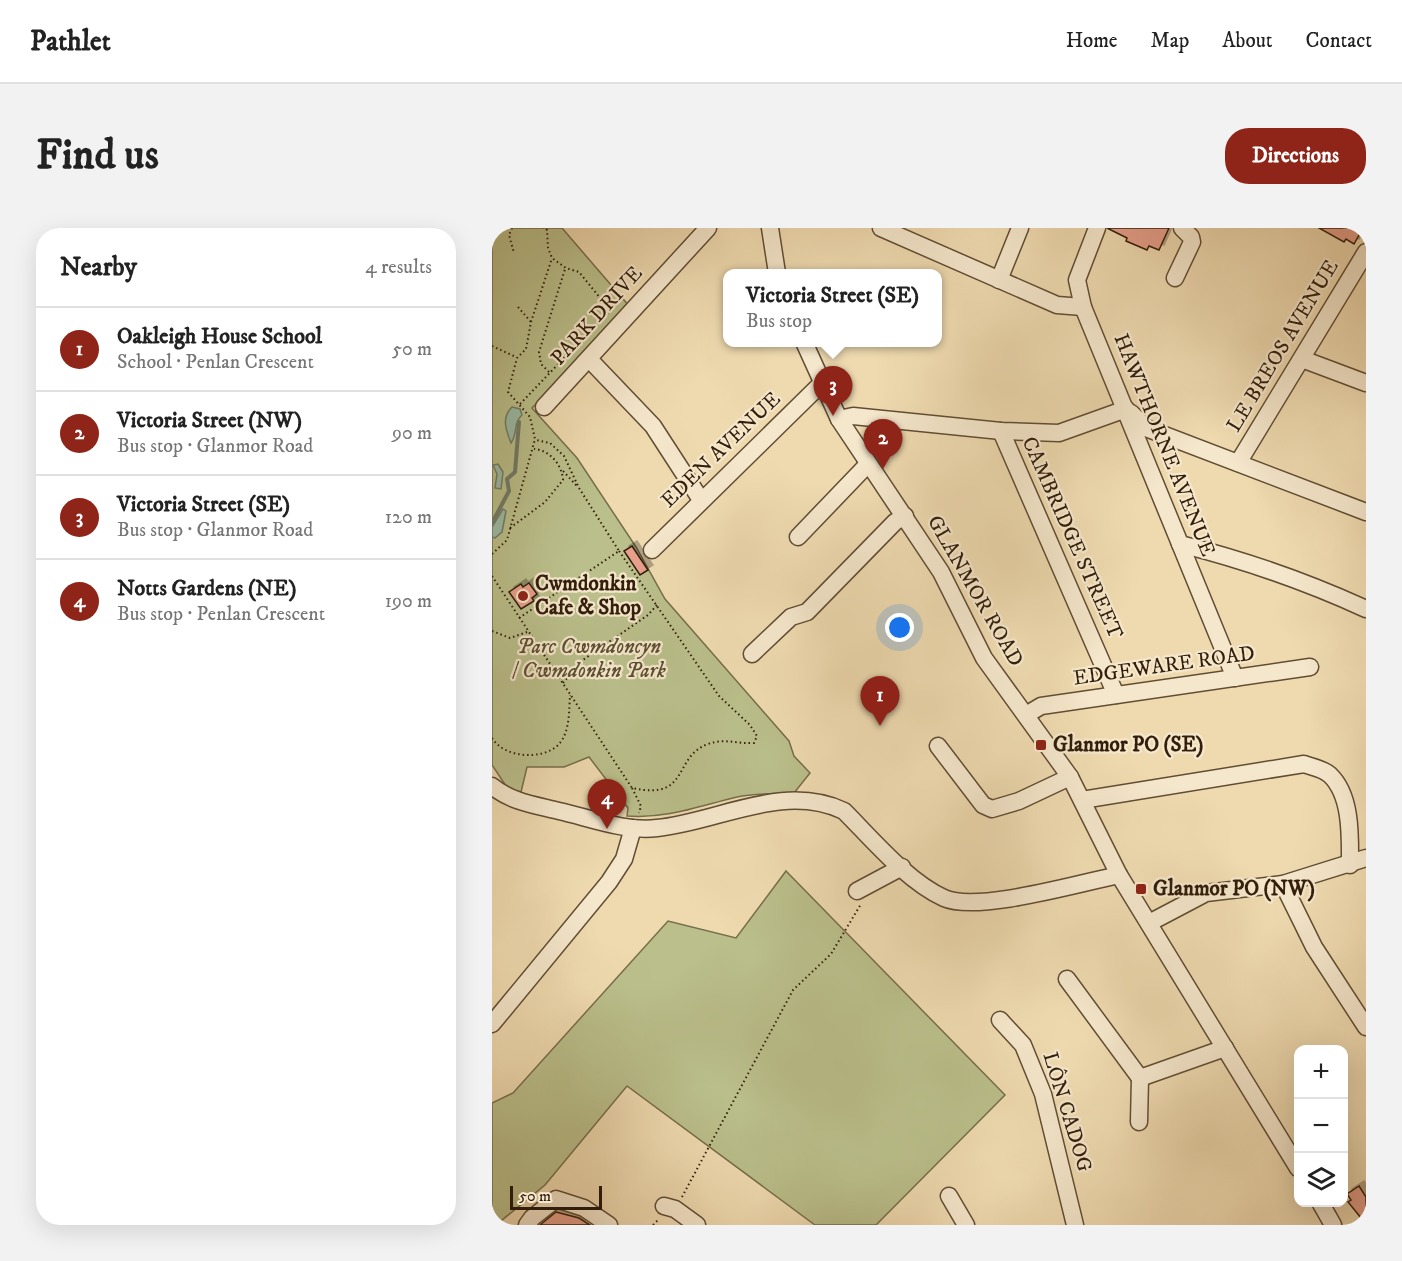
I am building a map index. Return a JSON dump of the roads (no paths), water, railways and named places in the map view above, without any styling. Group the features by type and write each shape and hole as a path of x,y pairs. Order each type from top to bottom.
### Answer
{"street":[{"name":"PARK DRIVE","path":"544,407 708,228"},
{"path":"770,228 776,269"},
{"path":"881,228 1057,305 1083,307"},
{"path":"999,280 1020,228"},
{"name":"HAWTHORNE AVENUE","path":"1097,228 1077,280 1083,307 1235,678"},
{"path":"1175,278 1192,242 1191,237 1182,228"},
{"name":"LE BREOS AVENUE","path":"1238,463 1363,264"},
{"name":"GLANMOR ROAD","path":"806,347 839,419 941,572 984,658 1070,777 1119,875 1294,1160"},
{"path":"589,359 653,426 701,500"},
{"path":"1302,359 1366,383"},
{"name":"EDEN AVENUE","path":"652,550 822,382"},
{"path":"839,419 853,416 1001,431 1059,433 1126,409 1146,428 1366,512"},
{"name":"CAMBRIDGE STREET","path":"1001,431 1116,695"},
{"path":"798,537 868,464"},
{"path":"753,654 791,617 807,612 895,522 905,516"},
{"path":"1180,544 1210,551 1329,592 1366,609"},
{"name":"EDGEWARE ROAD","path":"1026,715 1041,706 1310,667"},
{"path":"938,746 983,804 992,809 1002,808 1070,777"},
{"path":"1082,800 1304,764 1329,773 1340,788 1350,828 1350,865"},
{"path":"492,786 514,800 633,828 656,829 689,823 739,808 782,802 828,804 844,811 922,886 946,899 976,904 1119,875"},
{"path":"492,1024 609,882 624,859 633,828"},
{"path":"1149,923 1206,893 1283,884 1350,865 1366,858"},
{"path":"857,891 902,867"},
{"path":"1283,884 1314,947 1366,1027"},
{"path":"1067,979 1140,1078 1139,1122"},
{"name":"LÔN CADOG","path":"1000,1020 1023,1045 1043,1094 1075,1225"},
{"path":"1140,1078 1226,1048"},
{"path":"949,1196 966,1225"},
{"path":"527,1225 532,1218 556,1199 584,1208 609,1225"},
{"path":"1322,1207 1333,1225"},
{"path":"670,1208 697,1225"}],"waterway":[{"path":"492,523 509,491 507,479 515,472 519,422"}],"place":[{"name":"Victoria Street (SE)","path":"833,416"},
{"name":"Victoria Street (NW)","path":"883,469"},
{"name":"Cwmdonkin Cafe & Shop","path":"523,596"},
{"name":"Oakleigh House School","path":"880,726"},
{"name":"Glanmor PO (SE)","path":"1041,745"},
{"name":"Notts Gardens (NE)","path":"607,829"},
{"name":"Glanmor PO (NW)","path":"1141,889"}],"park label":[{"name":"Parc Cwmdoncyn / Cwmdonkin Park","path":"589,659"}]}
